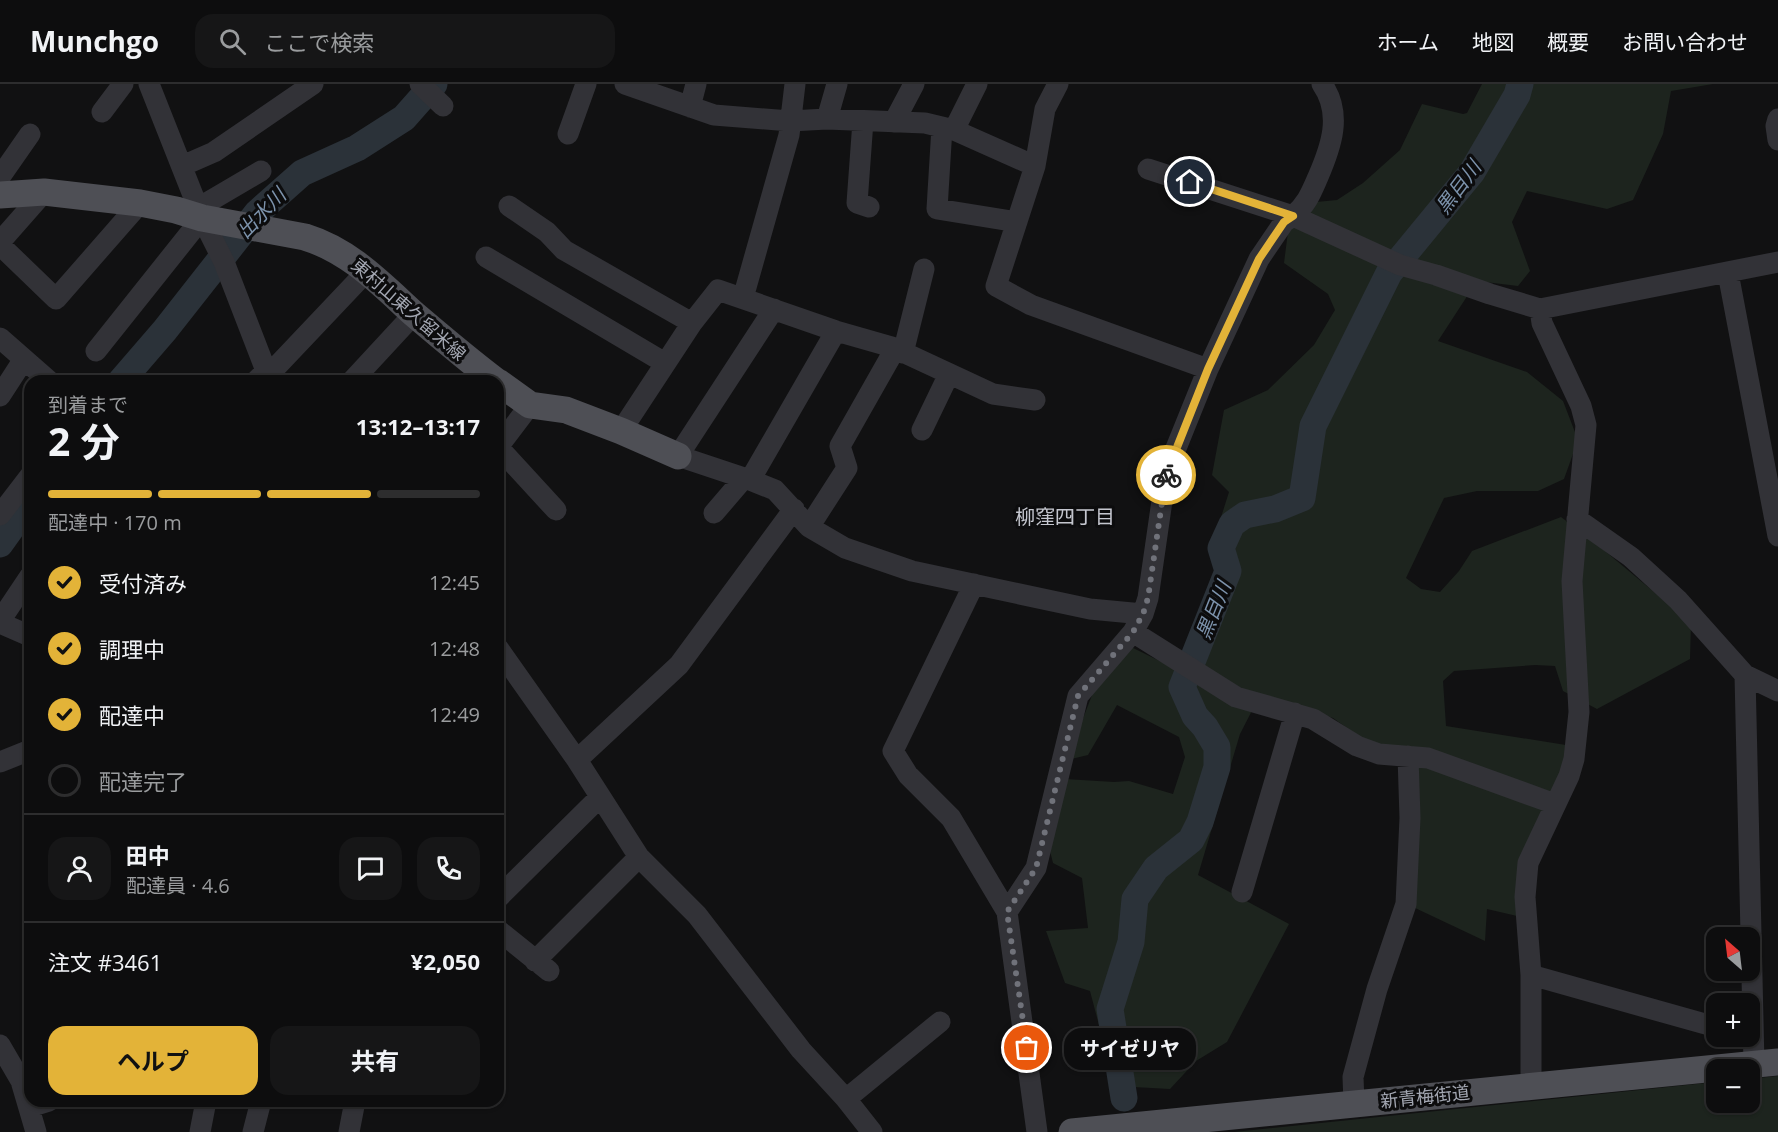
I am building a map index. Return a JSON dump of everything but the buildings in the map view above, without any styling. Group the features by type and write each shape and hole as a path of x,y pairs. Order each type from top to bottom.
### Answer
{"main road":[{"name":"東村山東久留米線","path":"0,195 44,192 140,203 200,213 319,241 347,256 367,271 414,314 488,375"},
{"name":"東村山東久留米線","path":"504,387 530,405 566,410 678,456"},
{"name":"新青梅街道","path":"1073,1132 1766,1063"}],"street":[{"path":"102,112 123,84"},
{"path":"149,84 200,213 222,257 263,375"},
{"path":"182,166 214,152 313,84"},
{"path":"568,134 586,84"},
{"path":"625,84 714,115 790,120 827,119 925,123 948,129 1035,166"},
{"path":"690,107 696,84"},
{"path":"743,298 789,135 795,84"},
{"path":"827,119 837,84"},
{"path":"894,122 914,84"},
{"path":"977,84 948,129 937,209 1017,222"},
{"path":"1058,84 1045,109 1035,166 996,286 1031,305 1208,369"},
{"path":"1007,912 1036,868 1078,696 1138,623 1148,598 1166,473 1208,369 1259,259 1284,222 1305,206 1330,148 1334,121 1322,84"},
{"path":"421,86 443,106"},
{"path":"1778,119 1776,126 1778,140"},
{"path":"863,121 857,203 869,207"},
{"path":"0,177 30,134"},
{"path":"1148,169 1293,216 1395,263 1540,309 1778,262"},
{"path":"96,351 200,213 261,171"},
{"path":"44,192 0,243 56,299 140,203"},
{"path":"509,206 548,232 564,250 692,323"},
{"path":"486,257 665,363"},
{"path":"809,527 847,468 840,446 899,351 924,269"},
{"path":"267,375 367,271"},
{"path":"1728,273 1778,536"},
{"path":"621,431 692,323 718,290 899,351 993,394 1035,400"},
{"path":"774,309 678,456 775,490 794,508 809,527 845,548 912,571 1090,609 1138,623 1190,670 1236,697 1313,719 1357,746 1379,754 1428,758 1555,804"},
{"path":"1531,1086 1531,975 1525,897 1528,863 1569,776 1574,759 1579,712 1572,581 1586,425 1581,406 1542,323 1540,309"},
{"path":"357,375 414,314"},
{"path":"714,513 747,479 836,331"},
{"path":"0,338 43,375"},
{"path":"0,396 24,359"},
{"path":"922,430 949,374"},
{"path":"504,439 530,405"},
{"path":"504,454 556,510"},
{"path":"0,515 24,484"},
{"path":"578,760 679,665 794,508"},
{"path":"1577,519 1631,557 1678,600 1745,675 1778,691"},
{"path":"974,584 893,751 908,775 951,818 1007,912 1037,1132"},
{"path":"24,585 0,622 24,633"},
{"path":"504,663 578,760 639,857 696,915 801,1050 846,1099 872,1132"},
{"path":"1745,675 1751,993"},
{"path":"1242,892 1295,713"},
{"path":"0,762 24,752"},
{"path":"1354,1103 1353,1077 1377,989 1406,904 1410,818 1408,756"},
{"path":"504,892 600,797"},
{"path":"504,935 542,966 639,857"},
{"path":"1531,975 1706,1024"},
{"path":"846,1099 940,1022"},
{"path":"0,1045 24,1085"},
{"path":"1758,1047 1766,1063"},
{"path":"36,1132 40,1107"},
{"path":"200,1132 205,1107"},
{"path":"253,1132 259,1107"},
{"path":"349,1132 354,1107"}],"shaded area":[{"path":"1482,84 1713,84 1671,91 1663,134 1633,200 1607,209 1527,191 1512,222 1530,271 1518,286 1477,281 1438,341 1527,372 1563,401 1578,440 1564,479 1538,491 1477,491 1444,498 1406,578 1421,589 1440,592 1459,571 1472,551 1561,517 1691,623 1690,659 1597,709 1563,691 1555,666 1535,665 1454,671 1443,681 1446,726 1566,745 1565,768 1517,916 1487,909 1485,941 1413,907 1413,750 1374,747 1333,718 1260,695 1240,734 1198,875 1289,924 1227,1042 1196,1061 1170,1089 1115,1086 1090,991 1065,983 1046,931 1088,928 1082,878 1053,863 1049,847 1065,779 1129,781 1173,794 1185,757 1179,737 1117,705 1088,755 1071,759 1077,734 1094,690 1131,647 1172,667 1182,655 1220,573 1216,533 1229,492 1212,475 1224,410 1268,390 1314,345 1335,310 1328,294 1284,263 1288,232 1316,202 1337,200 1363,183 1400,150 1422,104 1467,113"},
{"path":"1778,1076 1778,1132 1234,1132 1706,1083 1706,1113 1760,1113 1760,1078"}],"waterway":[{"name":"出水川","path":"126,375 165,330 257,213 302,173 357,148 404,118 434,84"},
{"name":"黒目川","path":"1124,1098 1110,1009 1131,942 1135,899 1156,868 1191,840 1200,822 1217,767 1217,747 1195,716 1182,687 1228,571 1221,548 1232,524 1245,515 1275,509 1302,498 1313,426 1389,273 1472,172 1517,95 1520,84"},
{"name":"出水川","path":"0,544 24,510"}],"way so far":[{"path":"1027,1048 1007,912 1036,868 1078,696 1133,632 1143,614 1148,598 1166,475"}],"place":[{"name":"サイゼリヤ","path":"1027,1048"}],"district":[{"name":"柳窪四丁目","path":"1065,516"}],"route":[{"path":"1166,475 1208,369 1259,259 1284,222 1293,216 1190,182"}]}
